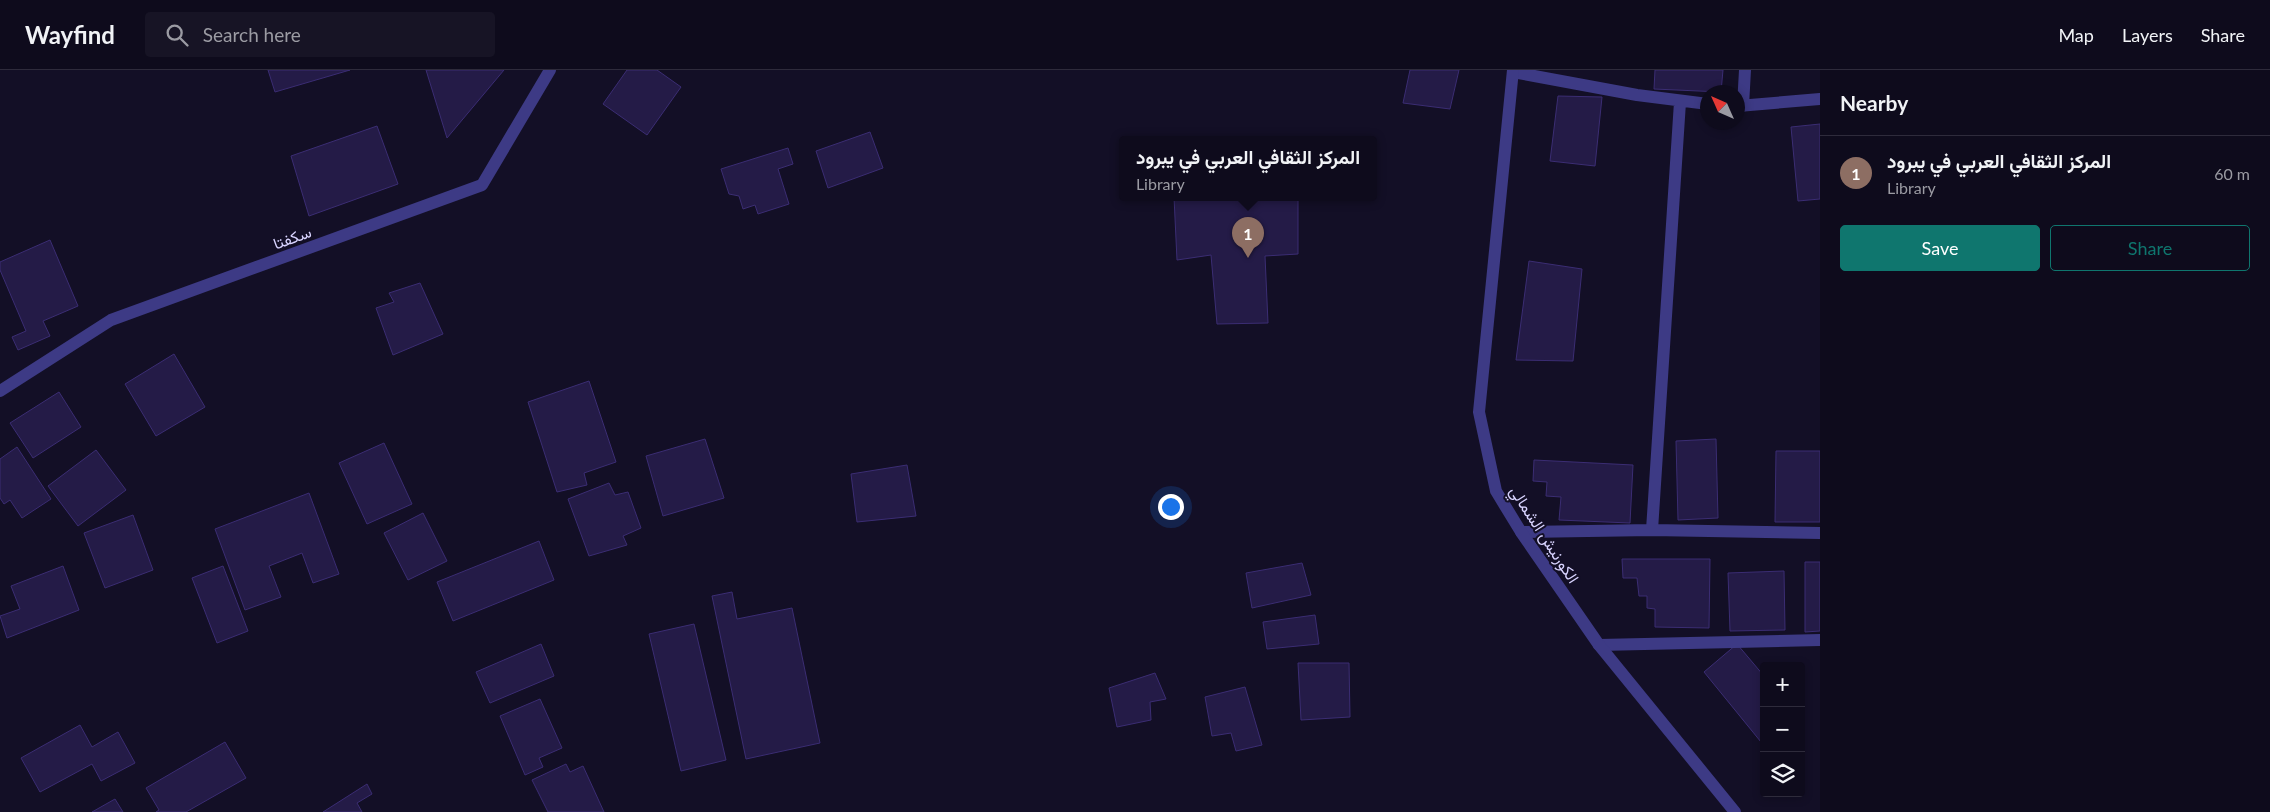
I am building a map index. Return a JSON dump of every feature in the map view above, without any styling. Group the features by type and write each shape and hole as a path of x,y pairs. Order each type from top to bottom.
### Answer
{"street":[{"name":"سكفتا","path":"0,391 111,320 482,185 550,70"},
{"path":"1743,85 1745,70"},
{"path":"1513,71 1680,102 1700,103"},
{"name":"الكورنيش الشمالي","path":"1513,71 1479,412 1496,491 1521,532 1599,644 1735,812"},
{"path":"1745,106 1820,99"},
{"path":"1652,530 1680,102"},
{"path":"1521,532 1652,530 1820,533"},
{"path":"1599,644 1820,640"}],"building":[{"path":"268,70 350,70 275,92"},
{"path":"426,70 504,70 447,138"},
{"path":"627,70 657,70 681,87 647,135 603,104"},
{"path":"1410,70 1459,70 1450,109 1403,103"},
{"path":"1655,70 1723,70 1722,85 1700,85 1700,91 1654,89"},
{"path":"1558,96 1602,97 1595,166 1550,161"},
{"path":"1820,124 1820,199 1798,201 1791,127"},
{"path":"377,126 398,184 309,216 291,156"},
{"path":"870,132 883,168 828,188 816,151"},
{"path":"788,148 793,164 778,169 789,204 758,214 755,205 743,209 739,196 729,194 721,169"},
{"path":"1174,201 1298,201 1298,254 1265,256 1268,323 1217,324 1211,255 1177,260"},
{"path":"50,240 78,306 43,321 50,336 18,350 12,337 26,331 0,270 0,262"},
{"path":"1529,261 1582,269 1573,361 1516,360"},
{"path":"420,283 443,334 393,355 376,308 394,302 389,293"},
{"path":"174,354 205,407 156,436 125,384"},
{"path":"589,381 616,462 584,473 587,485 557,492 528,402"},
{"path":"59,392 81,427 33,458 10,423"},
{"path":"705,439 724,498 663,516 646,456"},
{"path":"1716,439 1718,518 1678,520 1676,441"},
{"path":"384,443 412,504 367,524 339,463"},
{"path":"17,447 51,499 22,518 10,500 4,504 0,498 0,459"},
{"path":"96,450 126,490 78,526 48,486"},
{"path":"1776,451 1820,451 1820,522 1775,522"},
{"path":"1534,460 1633,465 1630,523 1559,520 1561,497 1546,496 1547,482 1533,481"},
{"path":"907,465 916,516 857,522 851,474"},
{"path":"609,483 615,495 628,492 641,528 623,536 627,545 589,556 568,499"},
{"path":"309,493 339,574 313,583 302,553 269,566 281,597 245,610 215,529"},
{"path":"423,513 447,561 408,580 384,533"},
{"path":"133,515 153,570 105,588 84,533"},
{"path":"539,541 554,580 453,621 437,582"},
{"path":"1622,559 1710,559 1709,628 1655,627 1655,609 1647,608 1647,596 1639,596 1637,578 1623,578"},
{"path":"1805,562 1820,562 1820,631 1805,632"},
{"path":"1302,563 1311,595 1252,608 1246,573"},
{"path":"63,566 79,610 7,638 0,616 20,609 11,586"},
{"path":"223,566 248,631 217,643 192,578"},
{"path":"1784,571 1785,630 1730,631 1728,573"},
{"path":"732,592 737,619 792,608 820,743 746,759 712,596"},
{"path":"1315,615 1319,644 1267,649 1263,622"},
{"path":"694,624 726,760 681,771 649,634"},
{"path":"541,644 554,676 490,703 476,672"},
{"path":"1737,644 1760,671 1760,741 1704,672"},
{"path":"1298,663 1349,663 1350,717 1301,720"},
{"path":"1155,673 1166,699 1150,702 1151,720 1117,727 1109,688"},
{"path":"1245,687 1262,745 1236,751 1231,733 1212,736 1205,697"},
{"path":"540,699 562,748 539,758 543,767 525,775 500,716"},
{"path":"80,725 92,747 118,732 135,763 101,781 92,764 40,792 21,758"},
{"path":"225,742 246,778 186,812 156,812 159,810 146,788"},
{"path":"566,764 570,772 583,766 604,812 548,812 532,780"},
{"path":"367,784 372,794 357,803 362,812 323,812"},
{"path":"115,799 123,812 92,812"}],"place":[{"name":"المركز الثقافي العربي في يبرود","path":"1248,258"}]}
